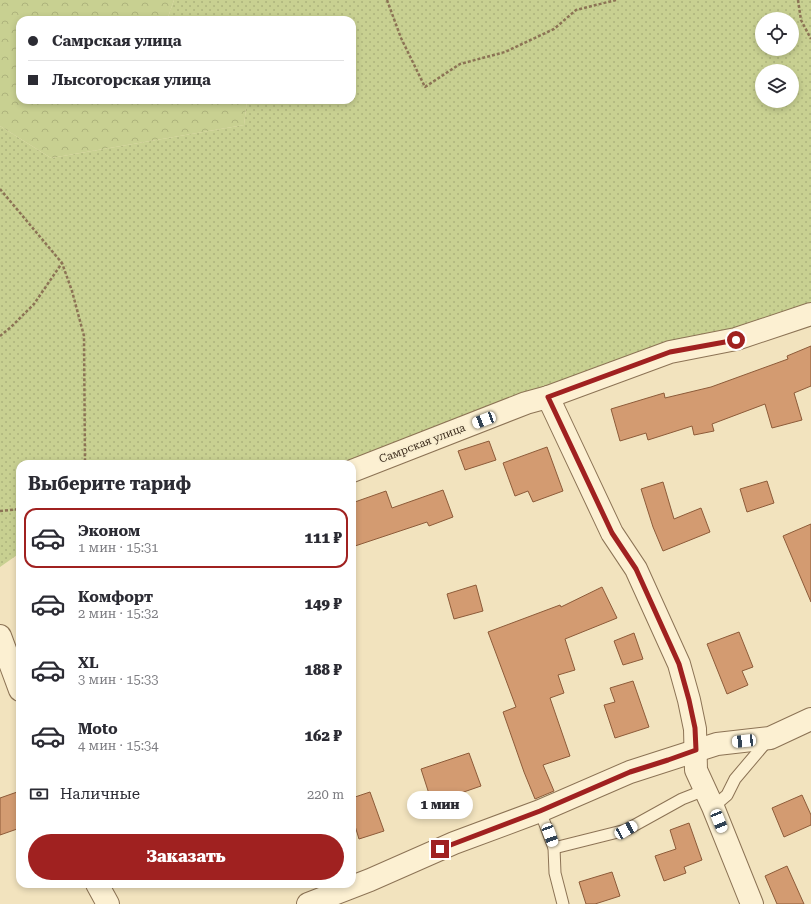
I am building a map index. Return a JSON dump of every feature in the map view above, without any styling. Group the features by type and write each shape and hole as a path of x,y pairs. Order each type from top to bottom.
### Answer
{"street":[{"name":"Самрская улица","path":"356,469 519,406 548,397 670,352 736,340 811,314"},
{"path":"548,397 612,533 636,569 679,664 695,728 696,770 752,904"},
{"path":"0,636 16,679"},
{"path":"308,904 353,892 454,843 540,811 630,772 717,744 770,738 811,719"},
{"path":"99,888 108,904"}],"lane":[{"path":"554,848 626,830 682,799 709,798 727,795 735,779 770,738"},
{"path":"540,811 554,848 555,873 563,904"}],"path":[{"path":"387,0 401,38 425,86 460,64 505,52 554,29 576,10 616,0"},
{"path":"798,0 801,20 811,39"},
{"path":"0,188 62,263 72,291 84,336 85,460"},
{"path":"0,336 34,304 62,263"},
{"path":"0,511 16,509"}],"green space":[{"path":"0,0 174,0 168,16 16,16 16,104 247,104 244,125 51,158 0,126"},
{"path":"174,0 811,0 811,306 356,462 356,460 16,460 16,556 0,567 0,126 51,158 244,125 247,104 356,104 356,16 168,16"}],"building":[{"path":"811,346 811,386 794,393 802,420 772,428 765,404 712,424 714,431 694,435 692,426 648,440 646,433 620,441 611,409 664,393 665,398 711,387 788,359 787,356"},
{"path":"489,441 496,460 465,470 458,451"},
{"path":"547,447 563,491 533,502 528,491 515,496 503,463"},
{"path":"767,481 774,503 747,512 740,489"},
{"path":"663,482 674,519 701,508 710,532 663,551 653,527 641,489"},
{"path":"443,490 453,517 429,526 427,522 356,546 356,502 386,491 392,508"},
{"path":"811,524 811,602 783,536"},
{"path":"476,585 483,611 454,619 447,594"},
{"path":"602,587 617,618 565,639 575,670 558,675 564,693 550,698 570,756 543,765 554,791 535,799 503,712 516,707 488,632 560,605 561,607"},
{"path":"739,632 753,667 742,671 748,685 727,694 707,644"},
{"path":"634,633 643,659 623,665 614,641"},
{"path":"633,681 649,727 615,738 604,705 615,702 610,688"},
{"path":"469,753 481,786 432,803 421,769"},
{"path":"16,792 16,829 0,835 0,798"},
{"path":"370,792 384,831 359,839 356,829 356,797"},
{"path":"802,795 811,815 811,825 784,837 772,808"},
{"path":"689,823 702,860 684,867 686,873 664,881 655,856 676,849 670,830"},
{"path":"787,866 804,904 777,904 765,876"},
{"path":"612,872 620,896 595,904 586,904 579,882"}],"route":[{"path":"440,849 540,811 630,772 696,750 695,728 679,664 636,569 612,533 561,421 548,397 670,352 736,340"}]}
